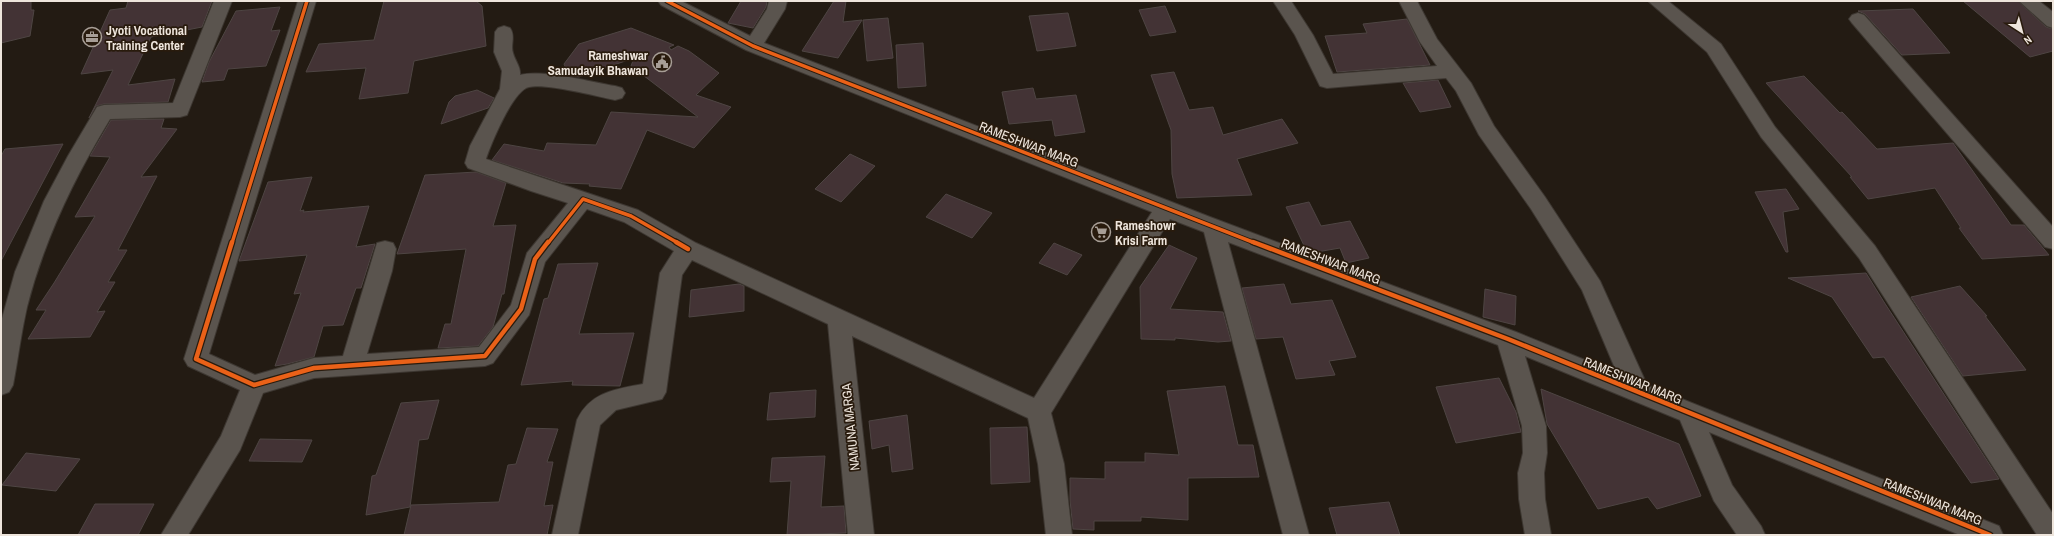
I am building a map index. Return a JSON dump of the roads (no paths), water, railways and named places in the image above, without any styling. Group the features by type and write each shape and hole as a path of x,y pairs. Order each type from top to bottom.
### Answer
{"street":[{"path":"1,386 18,297 39,233 75,158 104,112 180,110 223,1"},
{"path":"307,1 196,359 254,385 314,368 485,356 520,310 536,259 583,199"},
{"name":"RAMESHWAR MARG","path":"667,1 753,46 1166,208 1508,339 1990,535"},
{"path":"753,46 776,9 778,1"},
{"path":"1282,1 1304,35 1327,81 1450,71"},
{"path":"1408,1 1429,42 1464,88 1489,135 1538,203 1592,287 1616,345 1639,393"},
{"path":"1657,1 1714,48 1768,132 1867,252 2052,535"},
{"path":"2028,1 2053,22"},
{"path":"1858,19 2053,241"},
{"path":"504,32 503,52 511,71 510,89 480,146 475,163 538,186 583,199 631,216 688,249 1039,412"},
{"path":"510,89 526,80 555,82 615,93"},
{"path":"1059,535 1051,464 1039,412 1166,208"},
{"path":"1213,226 1296,535"},
{"path":"352,366 381,271 385,249"},
{"path":"564,535 589,420 609,401 654,392 671,273 688,249"},
{"name":"NAMUNA MARGA","path":"839,319 862,535"},
{"path":"1508,339 1526,394 1534,426 1535,453 1531,474 1532,499 1538,535"},
{"path":"174,535 232,442 254,385"},
{"path":"1689,413 1722,493 1752,535"}],"place":[{"name":"Jyoti Vocational Training Center","path":"92,37"},
{"name":"Rameshwar Samudayik Bhawan","path":"662,62"},
{"name":"Rameshowr Krisi Farm","path":"1101,232"}]}
